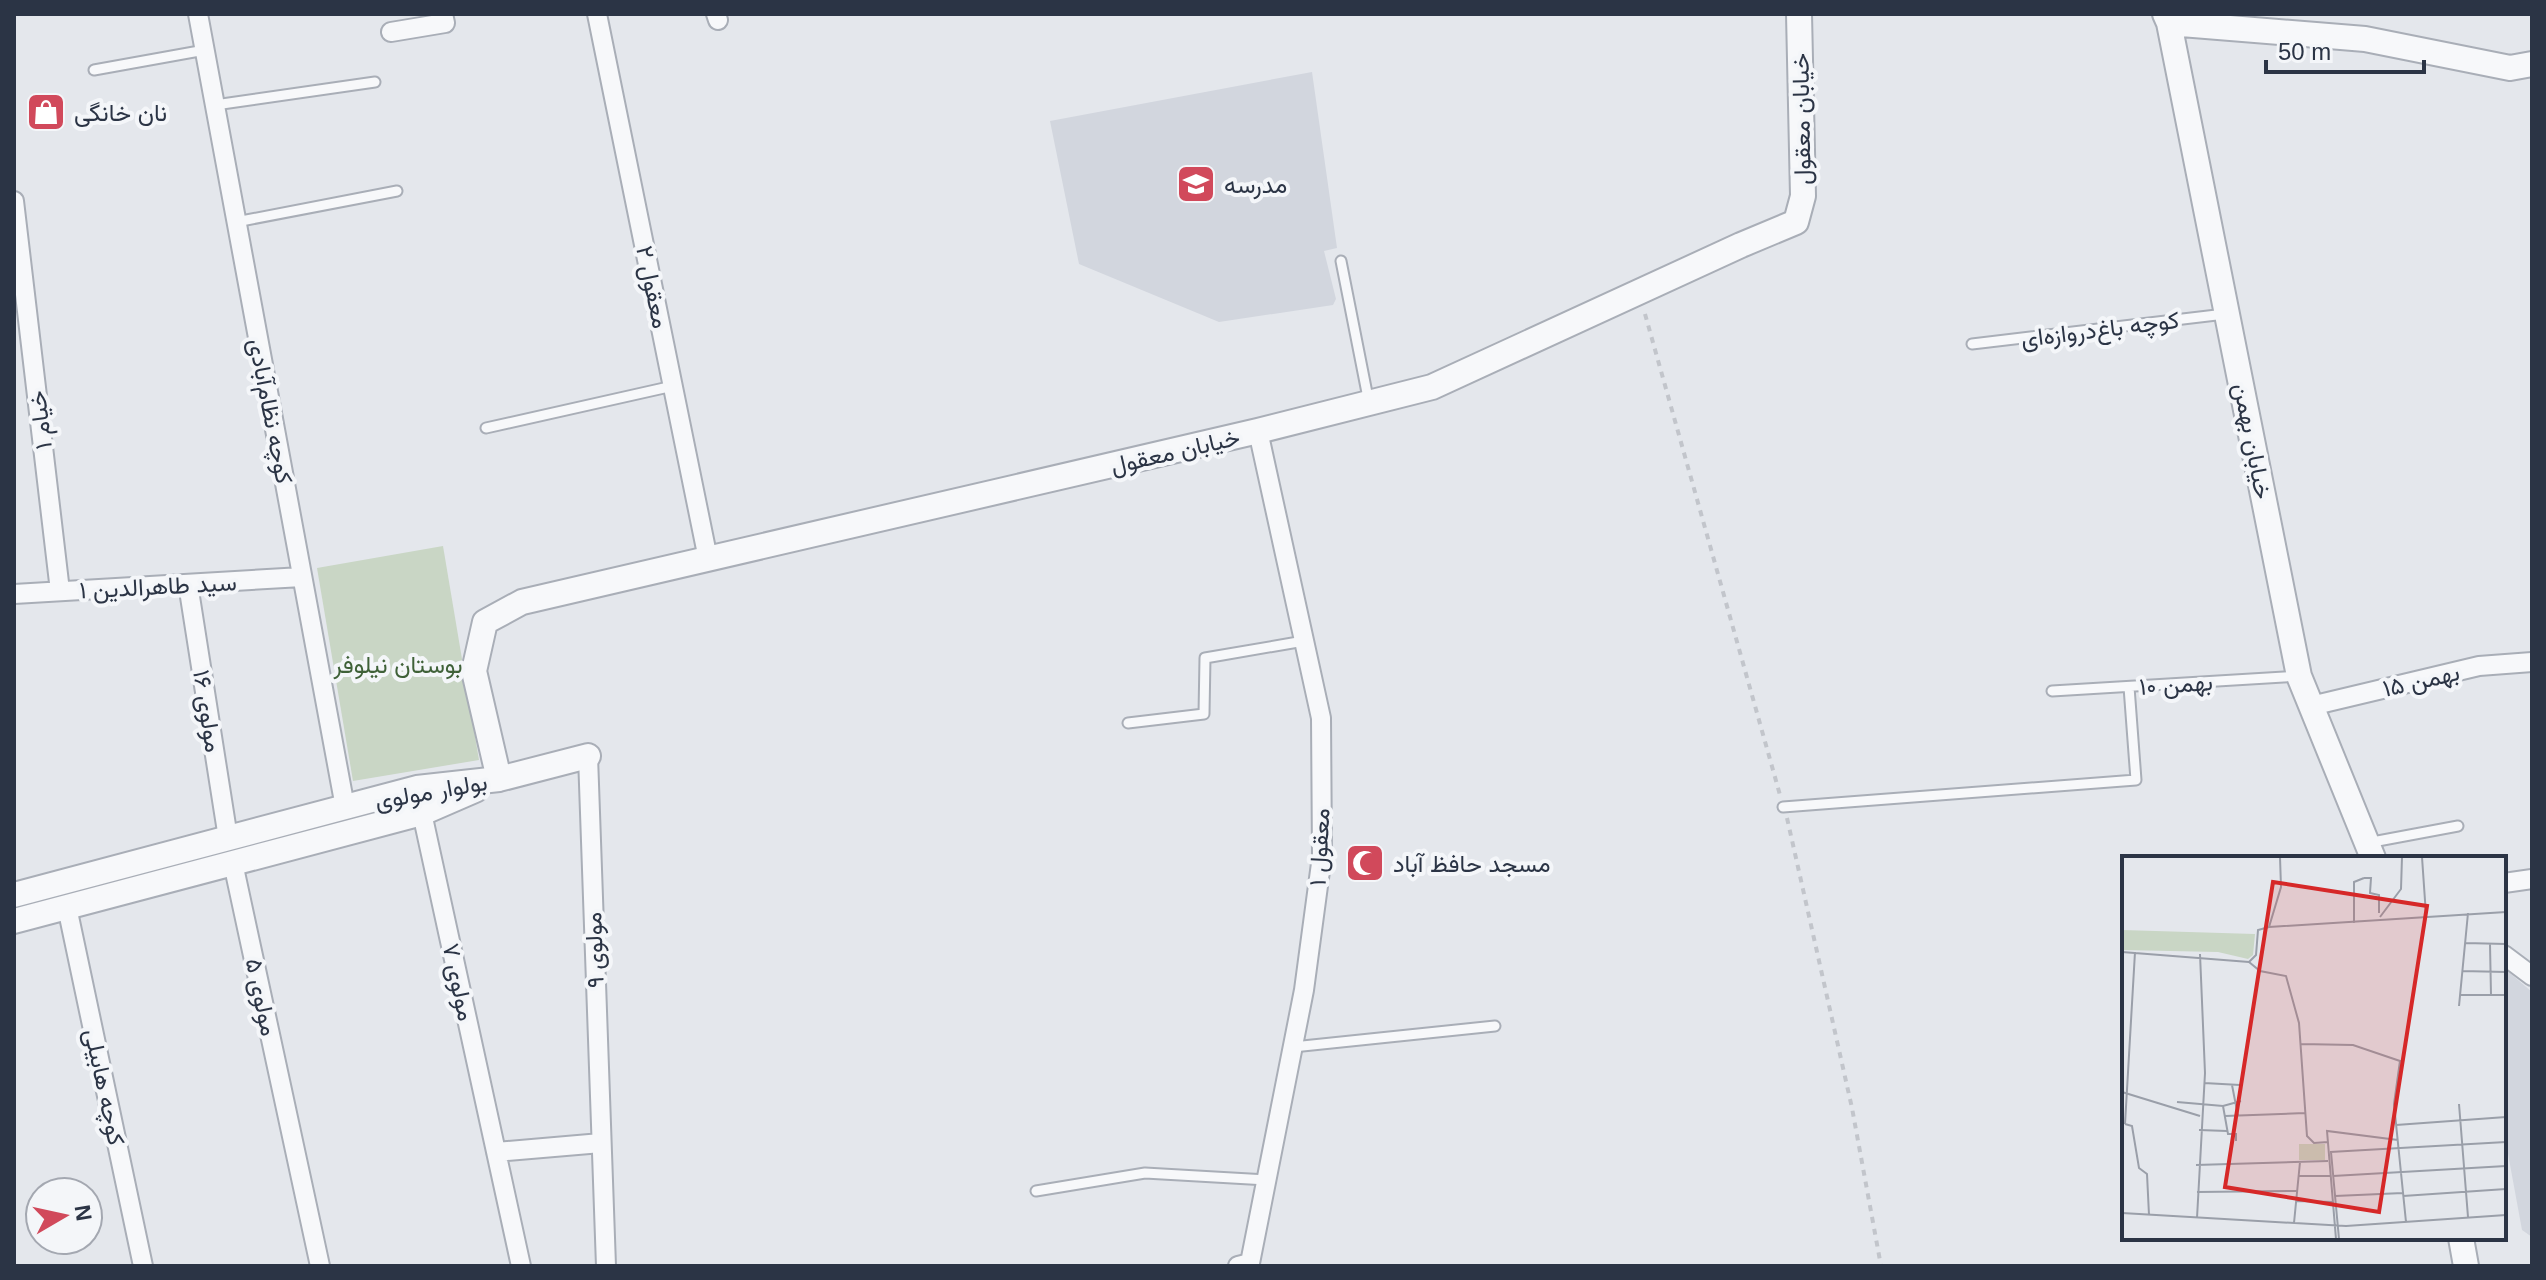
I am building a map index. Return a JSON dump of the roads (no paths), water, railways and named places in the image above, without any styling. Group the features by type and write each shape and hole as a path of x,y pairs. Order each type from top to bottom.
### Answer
{"street":[{"name":"کوچه نظام‌آبادی","path":"198,14 345,807"},
{"path":"391,32 445,23 443,14"},
{"name":"معقول ۲","path":"598,14 708,559"},
{"name":"خیابان معقول","path":"499,779 474,671 485,622 522,602 1258,431 1432,387 1796,222 1803,196 1799,14"},
{"path":"2167,19 2365,39 2510,68 2532,64"},
{"name":"خیابان بهمن","path":"2167,19 2229,314 2299,676 2370,850"},
{"name":"خیام ۱","path":"14,201 60,591"},
{"name":"معقول ۱","path":"1244,1264 1267,1180 1304,990 1322,856 1321,718 1258,431"},
{"name":"سید طاهرالدین ۱","path":"14,594 302,577"},
{"name":"مولوی ۱۶","path":"188,584 228,838"},
{"name":"بهمن ۱۵","path":"2311,706 2479,666 2532,662"},
{"path":"499,779 588,756"},
{"name":"مولوی ۹","path":"588,756 606,1266"},
{"name":"بولوار مولوی","path":"14,891 417,788 499,779"},
{"name":"بولوار مولوی","path":"14,921 422,813 499,779"},
{"name":"مولوی ۷","path":"422,813 521,1266"},
{"name":"مولوی ۵","path":"233,863 320,1266"},
{"path":"2506,883 2532,879"},
{"name":"کوچه هابیلی","path":"67,907 143,1266"},
{"path":"2517,960 2532,976"},
{"path":"496,1152 601,1143"},
{"path":"2461,1240 2466,1266"}],"lane":[{"path":"94,70 205,50"},
{"path":"215,105 375,82"},
{"path":"236,222 397,191"},
{"path":"1341,261 1369,403"},
{"name":"کوچه باغ‌دروازه‌ای","path":"1972,344 2229,314"},
{"path":"486,428 673,386"},
{"path":"1128,723 1204,714 1205,658 1304,641"},
{"name":"بهمن ۱۰","path":"2052,691 2299,676"},
{"path":"1783,807 2136,780 2129,687"},
{"path":"2370,850 2458,826"},
{"path":"1293,1047 1495,1026"},
{"path":"1036,1191 1145,1173 1267,1180"}],"place":[{"name":"نان خانگی","path":"46,112"},
{"name":"مدرسه","path":"1196,184"},
{"name":"مسجد حافظ آباد","path":"1365,863"}],"park label":[{"name":"بوستان نیلوفر","path":"398,664"}]}
